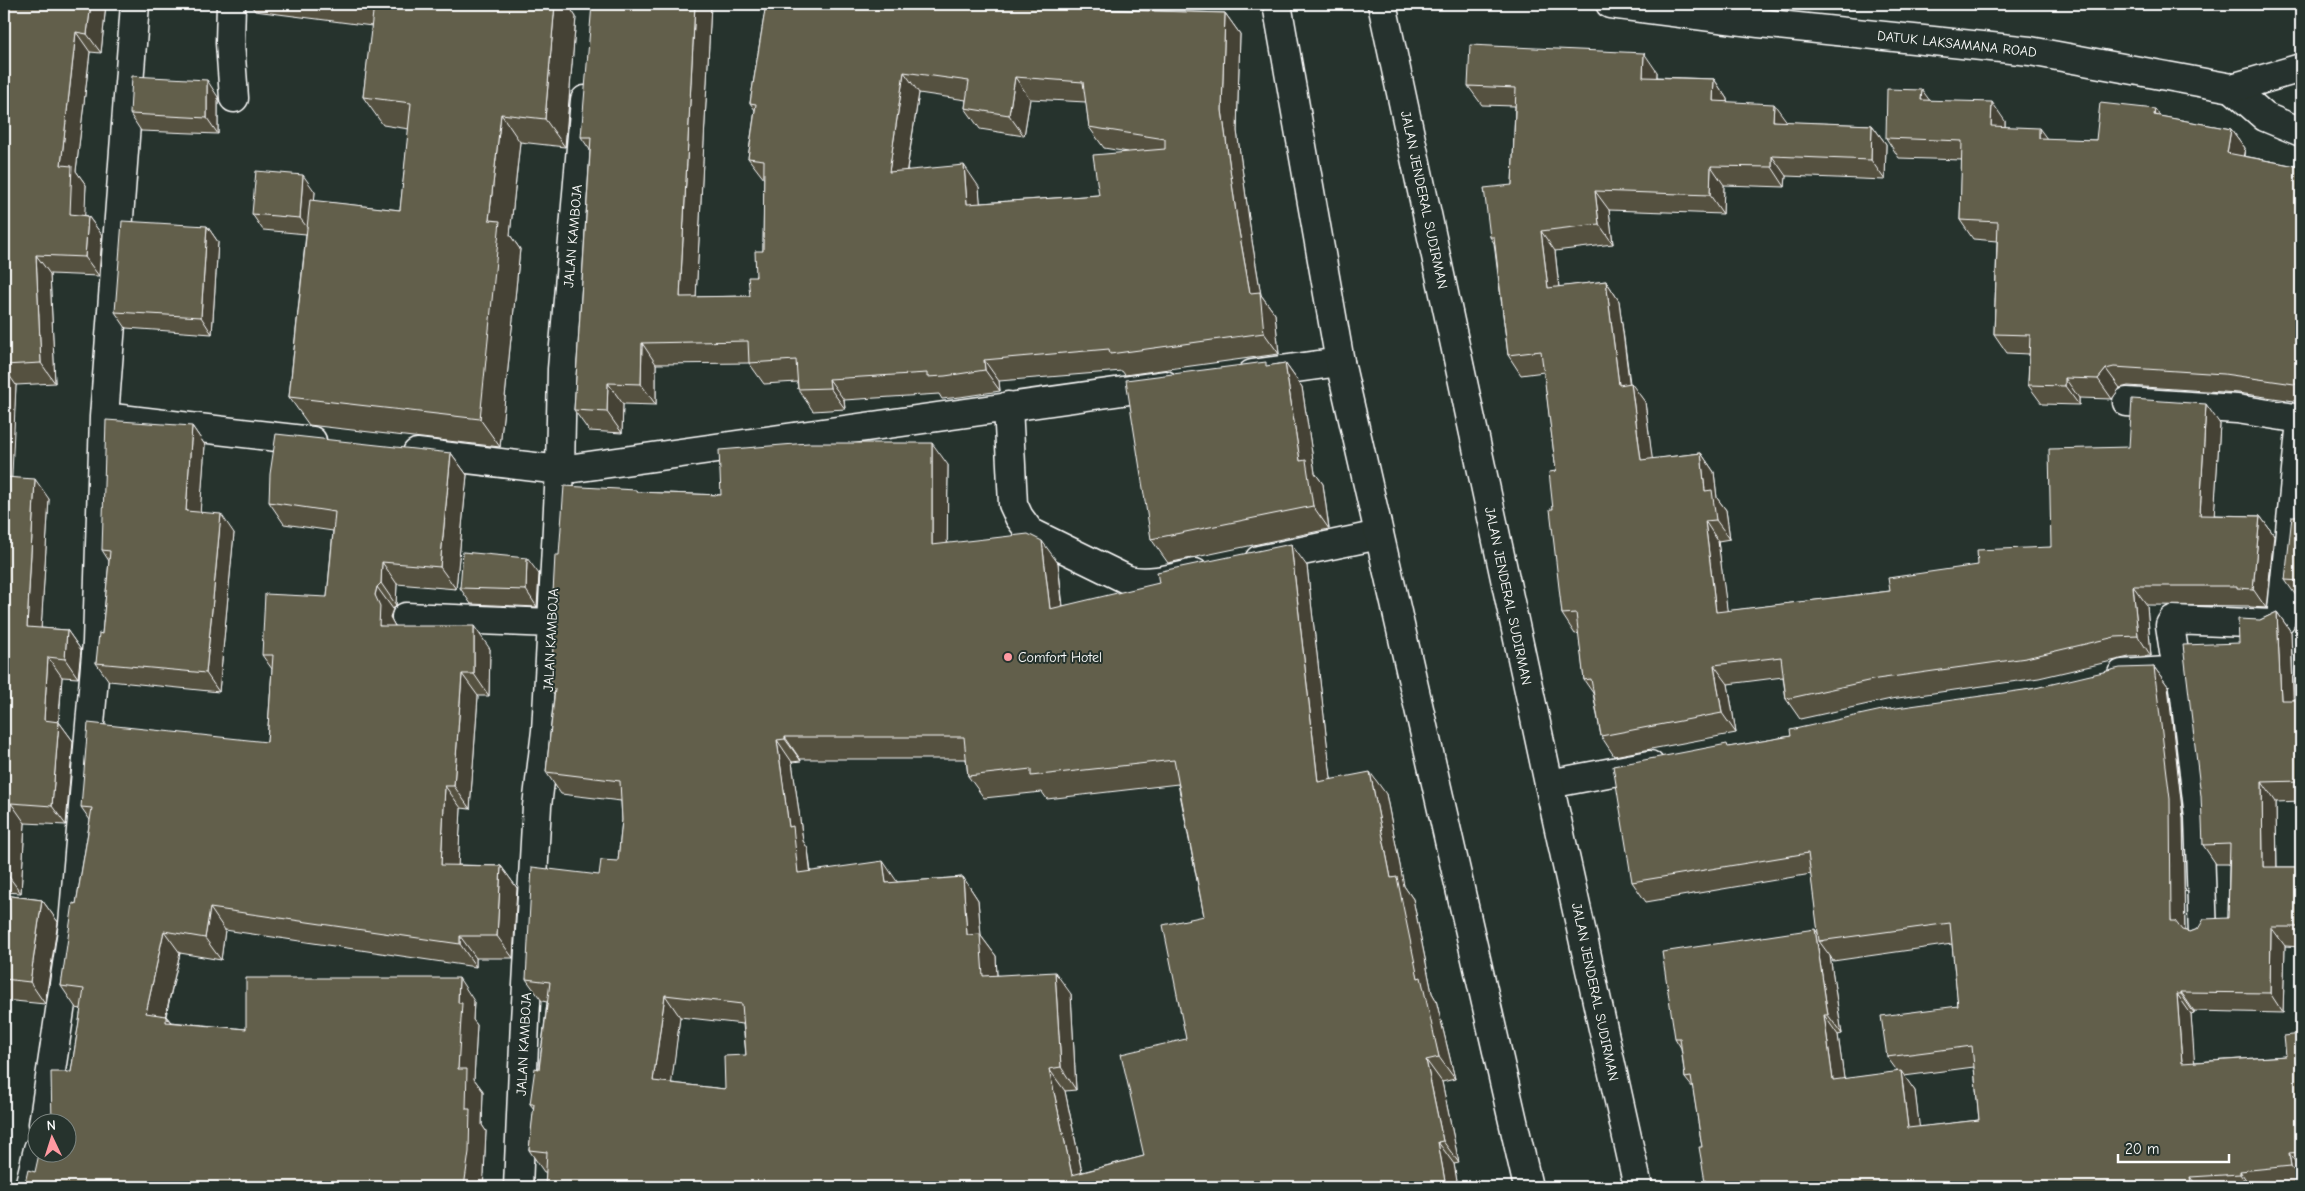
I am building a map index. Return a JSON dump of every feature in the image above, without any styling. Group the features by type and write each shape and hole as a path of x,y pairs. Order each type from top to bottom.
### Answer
{"main road":[{"path":"44,1114 73,924 79,856 96,642 104,417 135,4"},
{"path":"231,4 230,43 234,98"},
{"path":"1277,4 1340,362 1528,1187"},
{"name":"JALAN JENDERAL SUDIRMAN","path":"1382,4 1549,784 1638,1187"},
{"name":"DATUK LAKSAMANA ROAD","path":"1610,4 1759,23 2030,52 2232,88 2301,68"},
{"name":"JALAN KAMBOJA","path":"518,1187 537,816 546,731 552,623 560,470 562,369 587,73"},
{"path":"2232,88 2265,116 2301,132"},
{"path":"1223,378 1340,362"},
{"path":"391,450 560,470 1193,381"},
{"path":"2127,402 2237,409 2301,420 2281,620 2274,624 2173,620 2170,625 2174,652 2182,670 2199,817 2203,936"},
{"path":"1008,406 1013,504 1019,517 1030,532 1128,580 1138,582 1159,581 1379,535"},
{"path":"104,417 342,444"},
{"path":"406,617 552,623"},
{"path":"2096,680 2132,672 2182,670"},
{"path":"1549,784 1676,760"},
{"path":"29,1187 34,1164"}],"building":[{"path":"4,4 91,4 87,34 76,32 61,165 72,166 70,214 88,216 85,257 36,255 41,363 4,365"},
{"path":"374,4 555,4 545,119 501,114 489,220 500,221 480,419 289,397 310,200 400,210 411,103 363,97"},
{"path":"592,4 695,4 680,297 750,296 748,277 756,277 755,251 763,251 764,160 748,158 756,104 750,103 766,4 1085,4 1085,9 1225,13 1222,110 1237,220 1250,293 1260,292 1264,333 1110,354 1109,349 984,360 985,370 945,376 927,377 927,373 829,379 830,388 798,389 796,360 749,363 748,341 642,343 641,384 608,383 607,412 574,410 591,137 581,137","holes":["904,72 969,81 965,108 1009,115 1015,77 1083,82 1089,127 1165,139 1165,149 1093,155 1099,195 967,204 964,165 889,172"]},
{"path":"1470,45 1644,53 1643,77 1714,79 1713,101 1774,104 1773,121 1872,125 1871,160 1772,156 1772,167 1711,166 1710,195 1595,191 1599,224 1541,231 1548,288 1606,281 1619,385 1631,383 1641,460 1701,453 1705,491 1712,490 1716,520 1705,521 1716,612 1890,591 1888,578 1978,565 1977,550 2051,547 2049,449 2129,447 2132,399 2206,404 2200,515 2260,516 2253,589 2237,588 2237,586 2133,586 2138,636 2115,637 2026,658 1877,679 1786,699 1781,657 1714,665 1722,713 1601,736 1591,679 1584,680 1576,613 1562,614 1550,509 1553,509 1549,472 1556,471 1541,351 1508,355 1494,237 1490,237 1484,188 1512,185 1516,88 1468,86"},
{"path":"132,76 207,80 207,118 130,114"},
{"path":"1887,89 1922,90 1921,100 1992,102 1991,126 2039,128 2039,138 2096,140 2100,103 2155,109 2154,115 2231,129 2227,153 2301,167 2301,385 2224,374 2114,367 2106,369 2098,379 2065,378 2065,386 2028,385 2030,335 1994,334 1998,222 1960,220 1962,141 1886,138"},
{"path":"256,171 303,175 300,218 252,214"},
{"path":"122,221 207,226 201,317 115,312"},
{"path":"1266,362 1266,366 1285,363 1300,461 1306,460 1313,506 1151,539 1126,380"},
{"path":"106,420 192,426 186,511 221,514 206,673 96,663 99,633 102,634 110,551 102,550"},
{"path":"276,434 451,453 440,567 382,562 381,583 377,587 375,595 380,606 379,626 474,626 474,674 462,674 454,786 445,786 441,865 501,866 497,936 460,936 460,944 210,908 205,938 164,931 146,1013 166,1016 166,1022 246,1029 246,978 459,978 458,1003 462,1003 458,1069 467,1069 466,1109 470,1109 469,1152 464,1187 4,1187 4,1181 25,1183 28,1170 35,1172 37,1164 78,1164 78,1114 52,1114 51,1072 71,1072 84,989 61,986 73,903 76,904 92,808 81,807 88,723 267,742 273,655 262,655 265,594 327,597 335,512 269,502 270,474"},
{"path":"2301,435 2301,581 2285,580 2292,516 2297,516"},
{"path":"808,443 932,443 932,545 1028,534 1042,541 1050,609 1159,583 1157,572 1291,544 1318,782 1370,772 1391,878 1397,877 1418,978 1421,977 1439,1057 1426,1060 1443,1141 1438,1142 1446,1187 1263,1187 1262,1182 1242,1187 545,1187 547,1152 529,1150 534,1104 530,1104 535,1068 539,1069 550,982 526,979 532,867 599,875 601,860 618,861 622,820 620,781 546,772 555,689 550,689 557,593 553,593 555,555 559,555 564,486 636,490 636,492 721,495 719,450","holes":["785,737 964,737 968,776 1031,769 1031,776 1174,760 1204,916 1163,925 1186,1039 1121,1054 1144,1156 1072,1175 1049,1069 1061,1067 1055,972 983,976 980,934 967,935 963,877 886,883 883,861 798,873 793,826 789,827 777,740 785,739","665,995 742,1004 746,1055 724,1056 725,1089 653,1081"]},
{"path":"4,477 35,479 27,627 67,630 65,659 48,657 44,720 59,722 52,806 11,803 7,874 4,873"},
{"path":"463,552 527,558 526,590 460,588"},
{"path":"2277,612 2281,700 2301,700 2301,781 2262,782 2263,867 2301,867 2301,927 2271,927 2270,993 2181,992 2181,994 2177,994 2182,1063 2286,1056 2284,1036 2301,1034 2301,1152 2289,1153 2291,1166 2240,1171 2240,1174 2190,1177 2191,1183 2134,1187 1706,1187 1699,1147 1702,1147 1691,1077 1685,1078 1680,1038 1675,1038 1662,952 1815,929 1828,1015 1824,1015 1833,1080 1901,1071 1908,1128 1979,1120 1972,1046 1887,1057 1881,1016 1958,1006 1950,923 1819,941 1808,853 1632,882 1613,766 1727,744 1728,747 1791,736 1790,730 1882,710 2031,689 2120,668 2154,667 2170,799 2171,921 2175,921 2182,930 2190,932 2198,929 2204,919 2228,918 2230,844 2203,845 2201,796 2183,645 2239,643 2238,619 2260,620"},
{"path":"4,895 42,900 30,982 4,979"}],"place":[{"name":"Comfort Hotel","path":"1008,657"}]}
